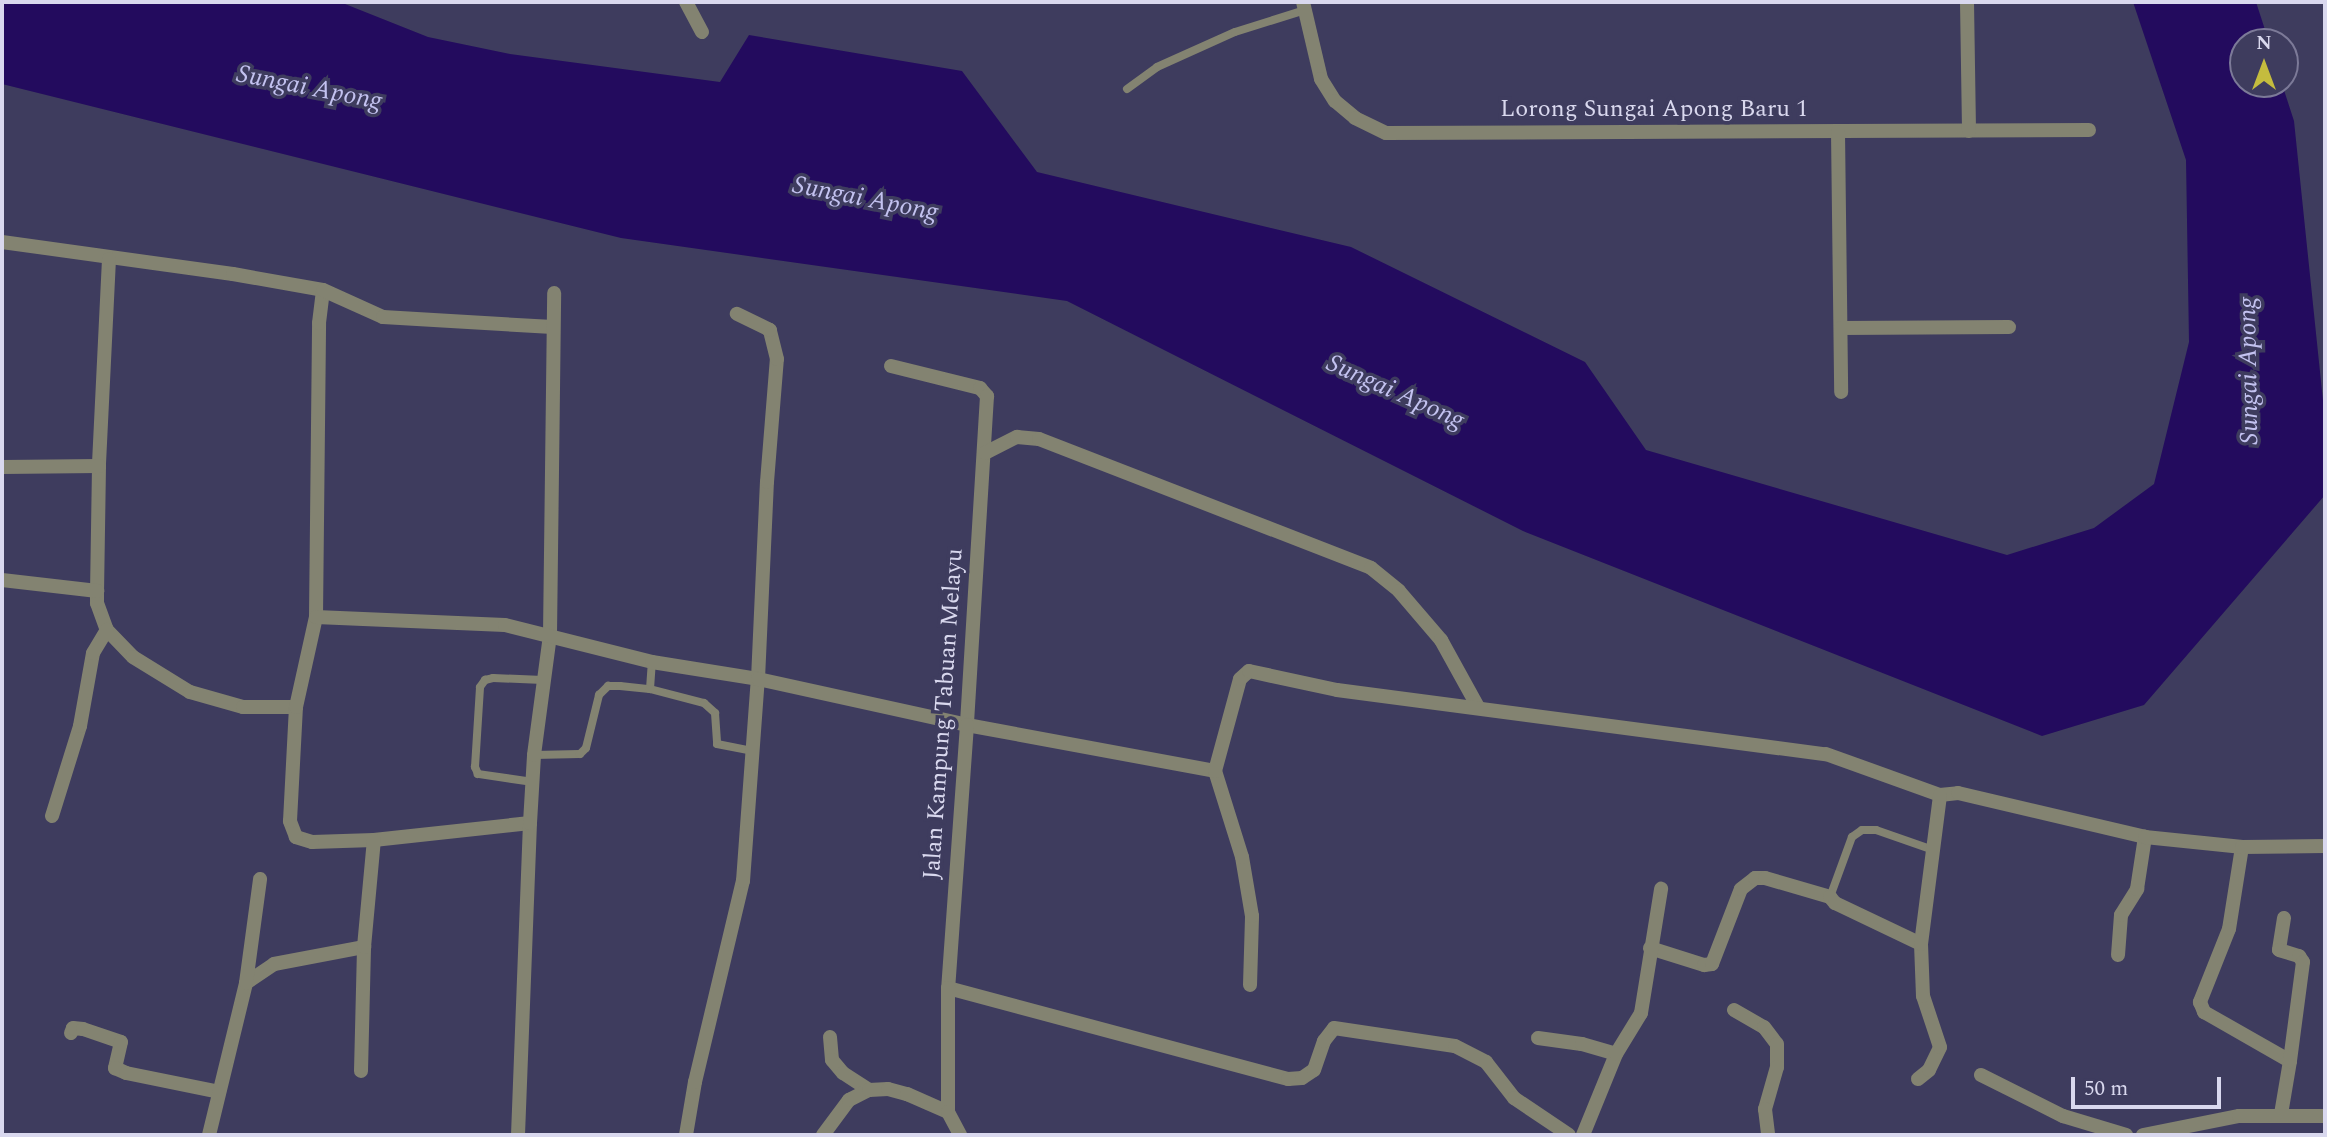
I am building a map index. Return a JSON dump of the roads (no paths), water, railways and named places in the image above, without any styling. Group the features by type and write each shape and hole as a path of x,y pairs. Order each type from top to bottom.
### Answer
{"street":[{"path":"686,2 702,32"},
{"path":"1967,2 1969,131"},
{"name":"Lorong Sungai Apong Baru 1","path":"1304,6 1321,79 1335,101 1355,118 1386,133 2089,130"},
{"path":"1838,132 1841,392"},
{"path":"2,242 17,242 109,259 233,274 323,290 383,317 553,327"},
{"path":"109,259 99,466 97,591 97,603 107,630 132,657 190,692 243,707 296,707"},
{"path":"323,290 319,323 316,617 296,707 290,821 296,837 313,842 374,839 530,823"},
{"path":"519,1135 534,755 550,635 554,293"},
{"path":"686,1135 695,1082 743,881 758,679 767,482 777,359 770,330 737,314"},
{"path":"1841,328 2009,327"},
{"name":"Jalan Kampung Tabuan Melayu","path":"891,366 980,388 987,396 967,724 947,988 948,1112 960,1135"},
{"path":"985,453 1017,437 1039,439 1371,568 1399,591 1441,640 1478,707"},
{"path":"2,467 99,466"},
{"path":"2,580 97,591"},
{"path":"316,617 505,625 550,635 585,648 652,662 758,679 967,724 1215,771"},
{"path":"52,816 80,726 93,653 107,630"},
{"path":"1250,985 1252,916 1232,818 1215,771 1240,679 1249,671 1338,690 1826,754 1940,795 1958,793 2146,836 2242,846 2325,846"},
{"path":"1918,1079 1929,1070 1940,1047 1923,996 1921,944 1940,795"},
{"path":"2118,955 2121,915 2137,889 2146,836"},
{"path":"361,1071 364,947 374,839"},
{"path":"2242,846 2229,929 2200,1002 2204,1012 2290,1060"},
{"path":"1650,948 1704,965 1712,964 1741,889 1755,878 1777,881 1830,897 1835,903 1921,944"},
{"path":"209,1135 246,983 260,879"},
{"path":"1583,1135 1616,1054 1641,1013 1661,889"},
{"path":"2281,1114 2303,962 2299,956 2278,950 2284,918"},
{"path":"246,983 274,964 364,947"},
{"path":"947,988 1288,1079 1302,1078 1314,1070 1324,1041 1334,1028 1454,1046 1486,1062 1514,1098 1570,1135"},
{"path":"1734,1010 1763,1027 1777,1044 1777,1066 1765,1109 1768,1135"},
{"path":"71,1033 73,1028 83,1029 121,1042 116,1068 125,1073 219,1092"},
{"path":"830,1037 832,1059 843,1073 869,1090"},
{"path":"1538,1038 1582,1044 1616,1054"},
{"path":"1980,1076 2063,1116 2126,1135"},
{"path":"823,1135 849,1100 869,1090 888,1089 907,1094 948,1112"},
{"path":"2143,1135 2239,1116 2325,1116"}],"lane":[{"path":"1128,89 1168,62 1304,6"},
{"path":"650,689 652,662"},
{"path":"533,782 478,774 475,767 480,687 485,680 493,678 543,680"},
{"path":"534,755 580,754 586,748 599,695 608,686 650,689 704,703 715,713 717,744 752,751"},
{"path":"1830,897 1852,837 1862,830 1875,830 1933,850"}],"water":[{"name":"Sungai Apong","path":"2,2 340,2 428,37 510,54 720,82 749,35 962,71 1037,172 1351,247 1585,362 1646,450 2007,555 2094,528 2154,484 2189,342 2186,160 2133,2 2256,2 2264,28 2229,28 2229,98 2287,98 2294,121 2325,420 2325,495 2144,705 2042,736 1523,531 1067,301 621,238 2,84"}]}
